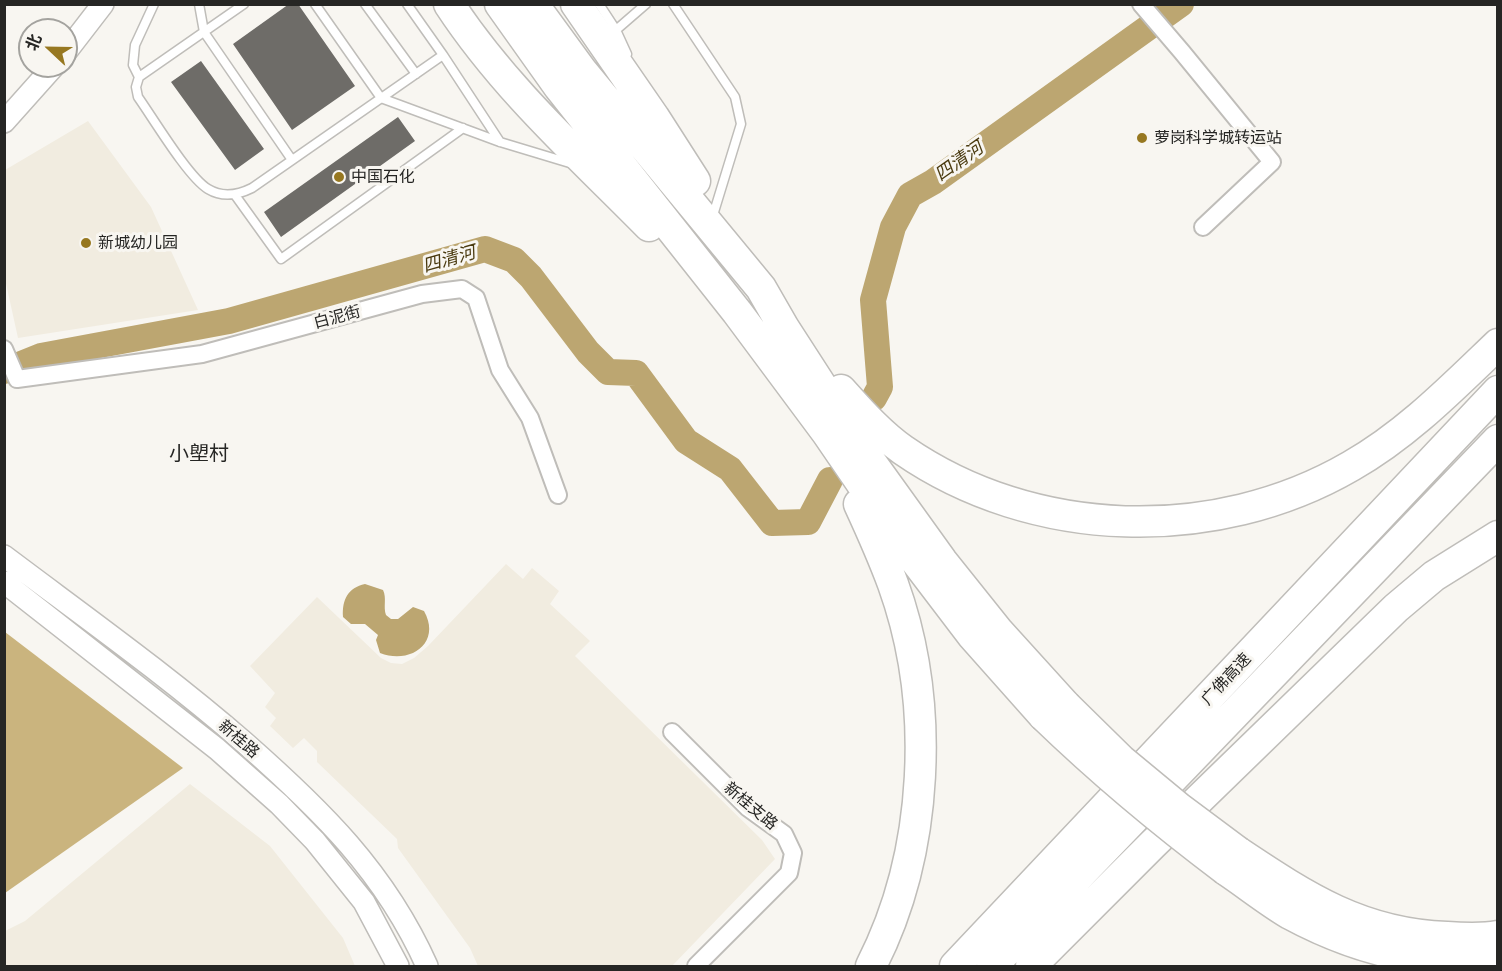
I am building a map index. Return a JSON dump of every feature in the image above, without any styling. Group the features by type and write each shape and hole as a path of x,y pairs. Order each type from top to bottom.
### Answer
{"highway":[{"path":"449,4 471,37 539,116 737,312"},
{"path":"500,4 559,87 737,312 827,433 905,547 972,635 1055,711 1121,760 1179,808 1289,913 1326,931 1399,956 1437,960 1477,960 1497,957"},
{"path":"533,4 582,71 761,288"},
{"path":"576,4 654,117 784,328 868,458 1055,711"},
{"path":"784,328 871,423 903,450 937,470 1007,501 1092,519 1124,522 1169,522 1212,516 1261,505 1304,489 1351,466 1397,436 1452,388 1497,344"},
{"name":"广佛高速","path":"956,966 1497,391"},
{"path":"827,433 894,585 909,640 919,698 921,750 911,852 897,903 871,966"},
{"name":"广佛高速","path":"992,966 1497,440"},
{"path":"1031,966 1396,608 1434,576 1497,536"},
{"path":"1232,861 1318,903 1382,929 1417,936 1458,938 1497,936"}],"street":[{"path":"78,36 103,4"},
{"path":"1141,4 1272,162 1203,227"},
{"path":"4,122 43,78"},
{"name":"白泥街","path":"4,349 17,379 202,354 422,294 462,289 476,298 500,370 530,418 558,495"},
{"name":"新桂路","path":"4,556 177,686 291,784 356,850 390,898 416,943 426,966"},
{"name":"新桂路","path":"4,582 217,749 279,804 315,841 364,902 398,966"},
{"name":"新桂支路","path":"672,732 748,808 783,834 793,853 789,873 696,966"}],"lane":[{"path":"139,77 133,65 135,45 154,4"},
{"path":"199,4 204,32 292,159"},
{"path":"244,4 139,77 136,87 138,97 191,173 207,189 222,195 236,195 252,188 443,56"},
{"path":"315,4 381,98 500,142 593,169"},
{"path":"365,4 416,74"},
{"path":"407,4 500,142"},
{"path":"599,4 616,30 630,62"},
{"path":"616,30 646,4"},
{"path":"674,4 735,97 741,124 714,212"},
{"path":"635,73 654,117"},
{"path":"236,195 281,259 463,128"}],"shaded area":[{"name":"新城幼儿园","path":"88,121 151,207 198,310 18,338 5,279 5,170"},
{"path":"506,564 523,579 532,568 559,591 550,604 590,641 575,656 762,840 775,859 672,966 478,966 470,948 398,848 397,839 317,762 317,751 304,738 293,748 270,726 276,718 265,707 275,693 250,666 317,597 381,658 391,663 402,664 414,658 428,646"},
{"path":"365,584 383,590 386,615 391,619 398,619 413,607 424,611 429,622 429,633 426,642 420,648 402,656 380,653 376,640 378,635 365,624 351,624 343,617 347,595 354,588"},
{"path":"5,632 183,768 4,893"},
{"path":"190,784 270,846 343,938 355,966 5,966 5,931 25,921"}],"building":[{"path":"289,4 298,4 355,86 292,130 233,44"},
{"path":"201,61 264,149 235,170 171,82"},
{"name":"中国石化","path":"398,117 415,141 281,237 264,212"}],"waterway":[{"name":"四清河","path":"874,398 880,387 873,300 893,227 910,195 933,182 1181,4"},
{"name":"四清河","path":"4,371 41,356 229,321 485,249 514,260 531,277 588,352 608,372 636,373 686,441 730,469 772,523 808,522 830,480"}],"place":[{"name":"萝岗科学城转运站","path":"1142,138"},
{"name":"中国石化","path":"339,177"},
{"name":"新城幼儿园","path":"86,243"}],"district":[{"name":"小塱村","path":"199,453"}]}
